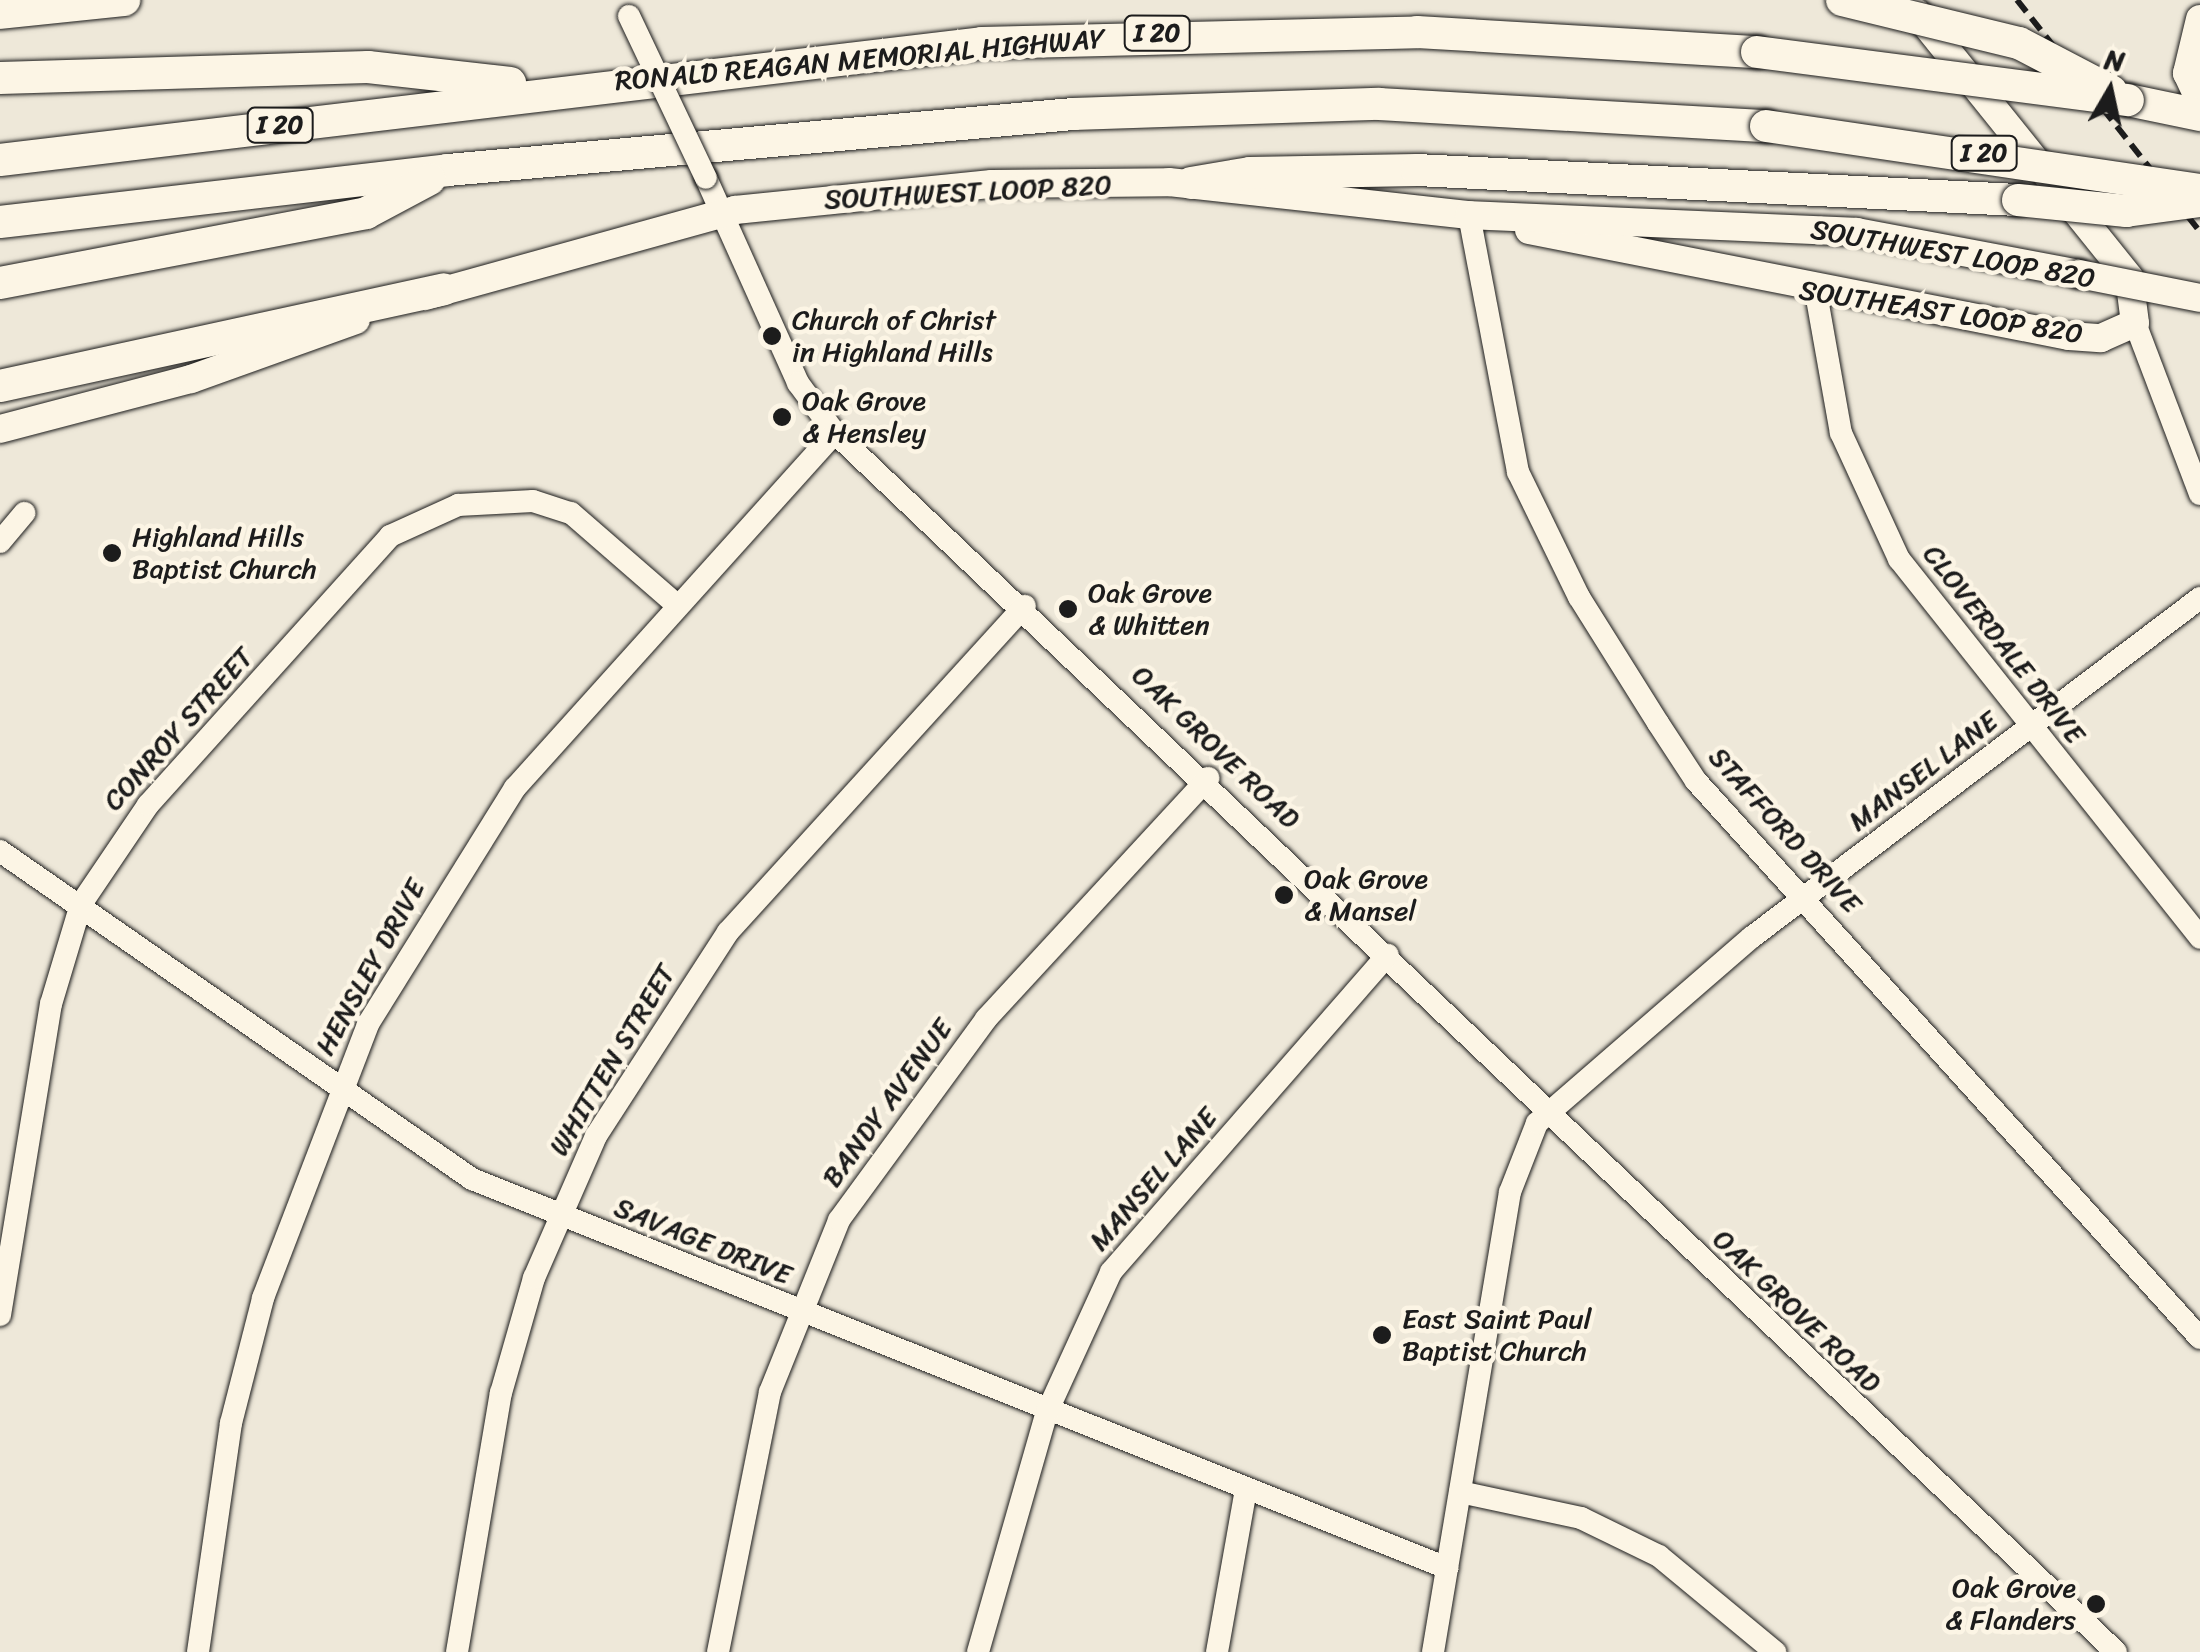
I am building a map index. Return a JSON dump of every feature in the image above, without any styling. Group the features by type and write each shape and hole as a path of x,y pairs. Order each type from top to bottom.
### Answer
{"highway":[{"path":"0,13 124,0"},
{"path":"1842,0 2018,43 2128,100"},
{"name":"RONALD REAGAN MEMORIAL HIGHWAY","path":"0,160 559,89 982,43 1178,32 1543,36 1757,52 2128,100 2200,116"},
{"path":"0,78 368,67 559,89"},
{"name":"I 20","path":"0,222 448,170 1185,110 1474,106 1766,126 2200,190"},
{"path":"0,283 366,213 448,170"},
{"path":"1192,184 1250,172 1417,170 2018,200 2126,212 2200,201"},
{"path":"0,386 444,289"}],"main road":[{"path":"1906,0 2129,277 2135,323"},
{"path":"2200,19 2187,72 2200,101"},
{"name":"SOUTHWEST LOOP 820","path":"0,430 191,379 444,289 724,214 992,184 1192,184 1469,214 1857,232 2200,298"},
{"name":"SOUTHEAST LOOP 820","path":"1469,214 1816,293 2069,336 2101,338 2135,323"}],"street":[{"name":"OAK GROVE ROAD","path":"625,8 724,214 798,383 834,432 1208,778 1548,1111 2116,1652"},
{"name":"STAFFORD DRIVE","path":"1469,214 1498,394 1546,533 1696,780 1806,897 2200,1338"},
{"name":"CLOVERDALE DRIVE","path":"1816,293 1841,432 1899,559 2029,729 2200,938"},
{"path":"2135,323 2200,494"},
{"name":"HENSLEY DRIVE","path":"198,1652 231,1423 283,1232 337,1093 485,827 834,432"},
{"name":"CONROY STREET","path":"0,1315 51,1004 81,904 148,805 390,536 423,517 488,499 571,513 677,606"},
{"path":"0,542 24,513"},
{"name":"MANSEL LANE","path":"1433,1652 1516,1163 1548,1111 1806,897 2200,598"},
{"name":"WHITTEN STREET","path":"457,1652 501,1393 559,1215 668,1014 728,932 1025,606"},
{"name":"BANDY AVENUE","path":"718,1652 770,1392 798,1312 839,1220 909,1113 1208,778"},
{"name":"SAVAGE DRIVE","path":"0,851 81,904 425,1154 559,1215 798,1312 1447,1568"},
{"name":"MANSEL LANE","path":"978,1652 1047,1412 1080,1328 1149,1221 1388,956"},
{"path":"1216,1652 1246,1490"},
{"path":"1460,1492 1582,1518 1659,1556 1774,1652"}],"railway":[{"path":"2017,0 2200,232"}],"place":[{"name":"Church of Christ in Highland Hills","path":"772,336"},
{"name":"Oak Grove & Hensley","path":"782,417"},
{"name":"Highland Hills Baptist Church","path":"112,553"},
{"name":"Oak Grove & Whitten","path":"1068,609"},
{"name":"Oak Grove & Mansel","path":"1284,895"},
{"name":"East Saint Paul Baptist Church","path":"1382,1335"},
{"name":"Oak Grove & Flanders","path":"2096,1604"}]}
